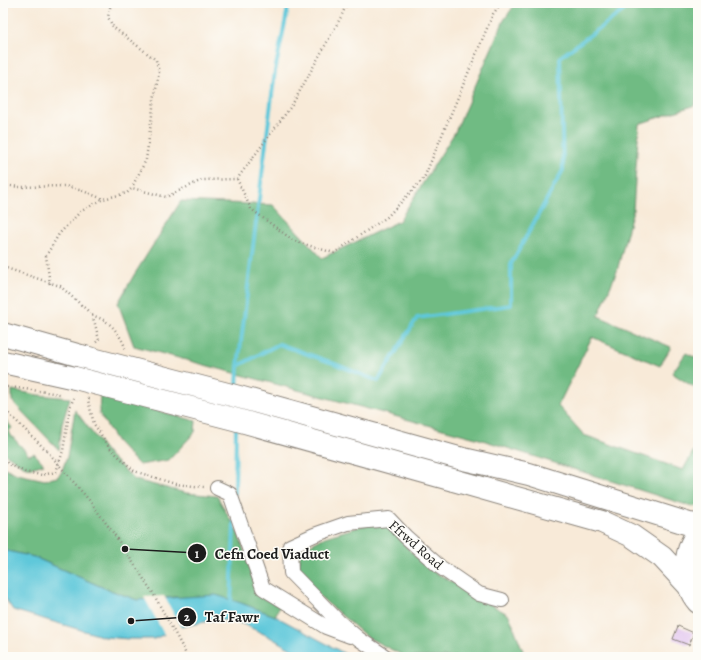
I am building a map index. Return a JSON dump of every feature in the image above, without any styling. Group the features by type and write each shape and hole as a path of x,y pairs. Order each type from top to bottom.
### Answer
{"highway":[{"path":"3,334 459,458 529,474 689,524 698,525"},
{"path":"3,362 78,390 234,419 602,522 632,536 662,557 694,594"},
{"path":"694,594 686,570 688,553 694,538 698,533"}],"street":[{"path":"217,488 230,494 263,588 326,627 359,639"},
{"name":"Ffrwd Road","path":"386,657 359,639 338,621 291,573 290,546 314,535 348,523 389,519 406,537 440,567 479,594 502,600"}],"path":[{"path":"50,284 46,256 59,234 80,212 103,199 127,193 132,188 146,160 159,72 156,60 113,27 108,16 111,3"},
{"path":"237,179 292,104 341,17 347,3"},
{"path":"237,179 250,209 294,241 334,253 387,217 424,178 493,14 501,3"},
{"path":"132,188 166,197 202,180 237,179"},
{"path":"3,185 19,187 65,186 103,199"},
{"path":"92,315 106,321 117,332 124,342 127,355"},
{"path":"99,340 101,344"},
{"path":"3,387 61,394"},
{"path":"78,390 88,400 94,424 109,447 134,471 174,484 217,488"},
{"path":"3,408 47,451 89,500 114,534 153,594 187,657"}],"green space":[{"path":"516,3 698,3 698,88 695,105 639,124 633,210 617,271 598,316 671,347 660,366 592,337 558,406 584,435 683,470 698,443 698,505 693,507 476,438 134,346 118,303 181,201 273,205 322,258 399,221 455,132 504,20"},
{"path":"686,353 698,359 698,390 672,373"},
{"path":"12,390 38,395 70,398 62,424 59,450 12,401"},
{"path":"100,395 196,421 195,432 169,460 139,465 117,442 99,413"},
{"path":"75,410 109,455 135,480 186,493 217,496 239,535 253,579 262,598 280,606 275,616 241,603 175,597 137,600 104,588 34,557 3,550 3,467 17,474 45,480 57,477 61,473 67,457"},
{"path":"3,416 12,428 8,432 29,455 34,453 44,464 25,467 3,453"},
{"path":"368,524 390,528 413,554 431,570 509,615 523,651 528,657 406,657 367,637 318,595 298,570 301,550 325,537"}],"water":[{"path":"3,550 34,557 104,588 137,600 216,595 275,616 351,657 305,657 243,624 218,619 181,627 154,639 129,639 105,637 13,610 5,598 3,598"}],"pier":[{"path":"164,596 182,629 165,636 144,597"}],"building":[{"path":"678,626 694,633 689,645 673,639"}],"waterway":[{"path":"237,391 238,366 275,71 289,3"},
{"path":"238,366 279,344 378,381 417,318 511,305 511,264 563,170 560,57 634,3"},
{"path":"235,493 236,426"},
{"path":"231,605 234,522"}],"place":[{"name":"Cefn Coed Viaduct","path":"125,549"},
{"name":"Taf Fawr","path":"131,621"}]}
